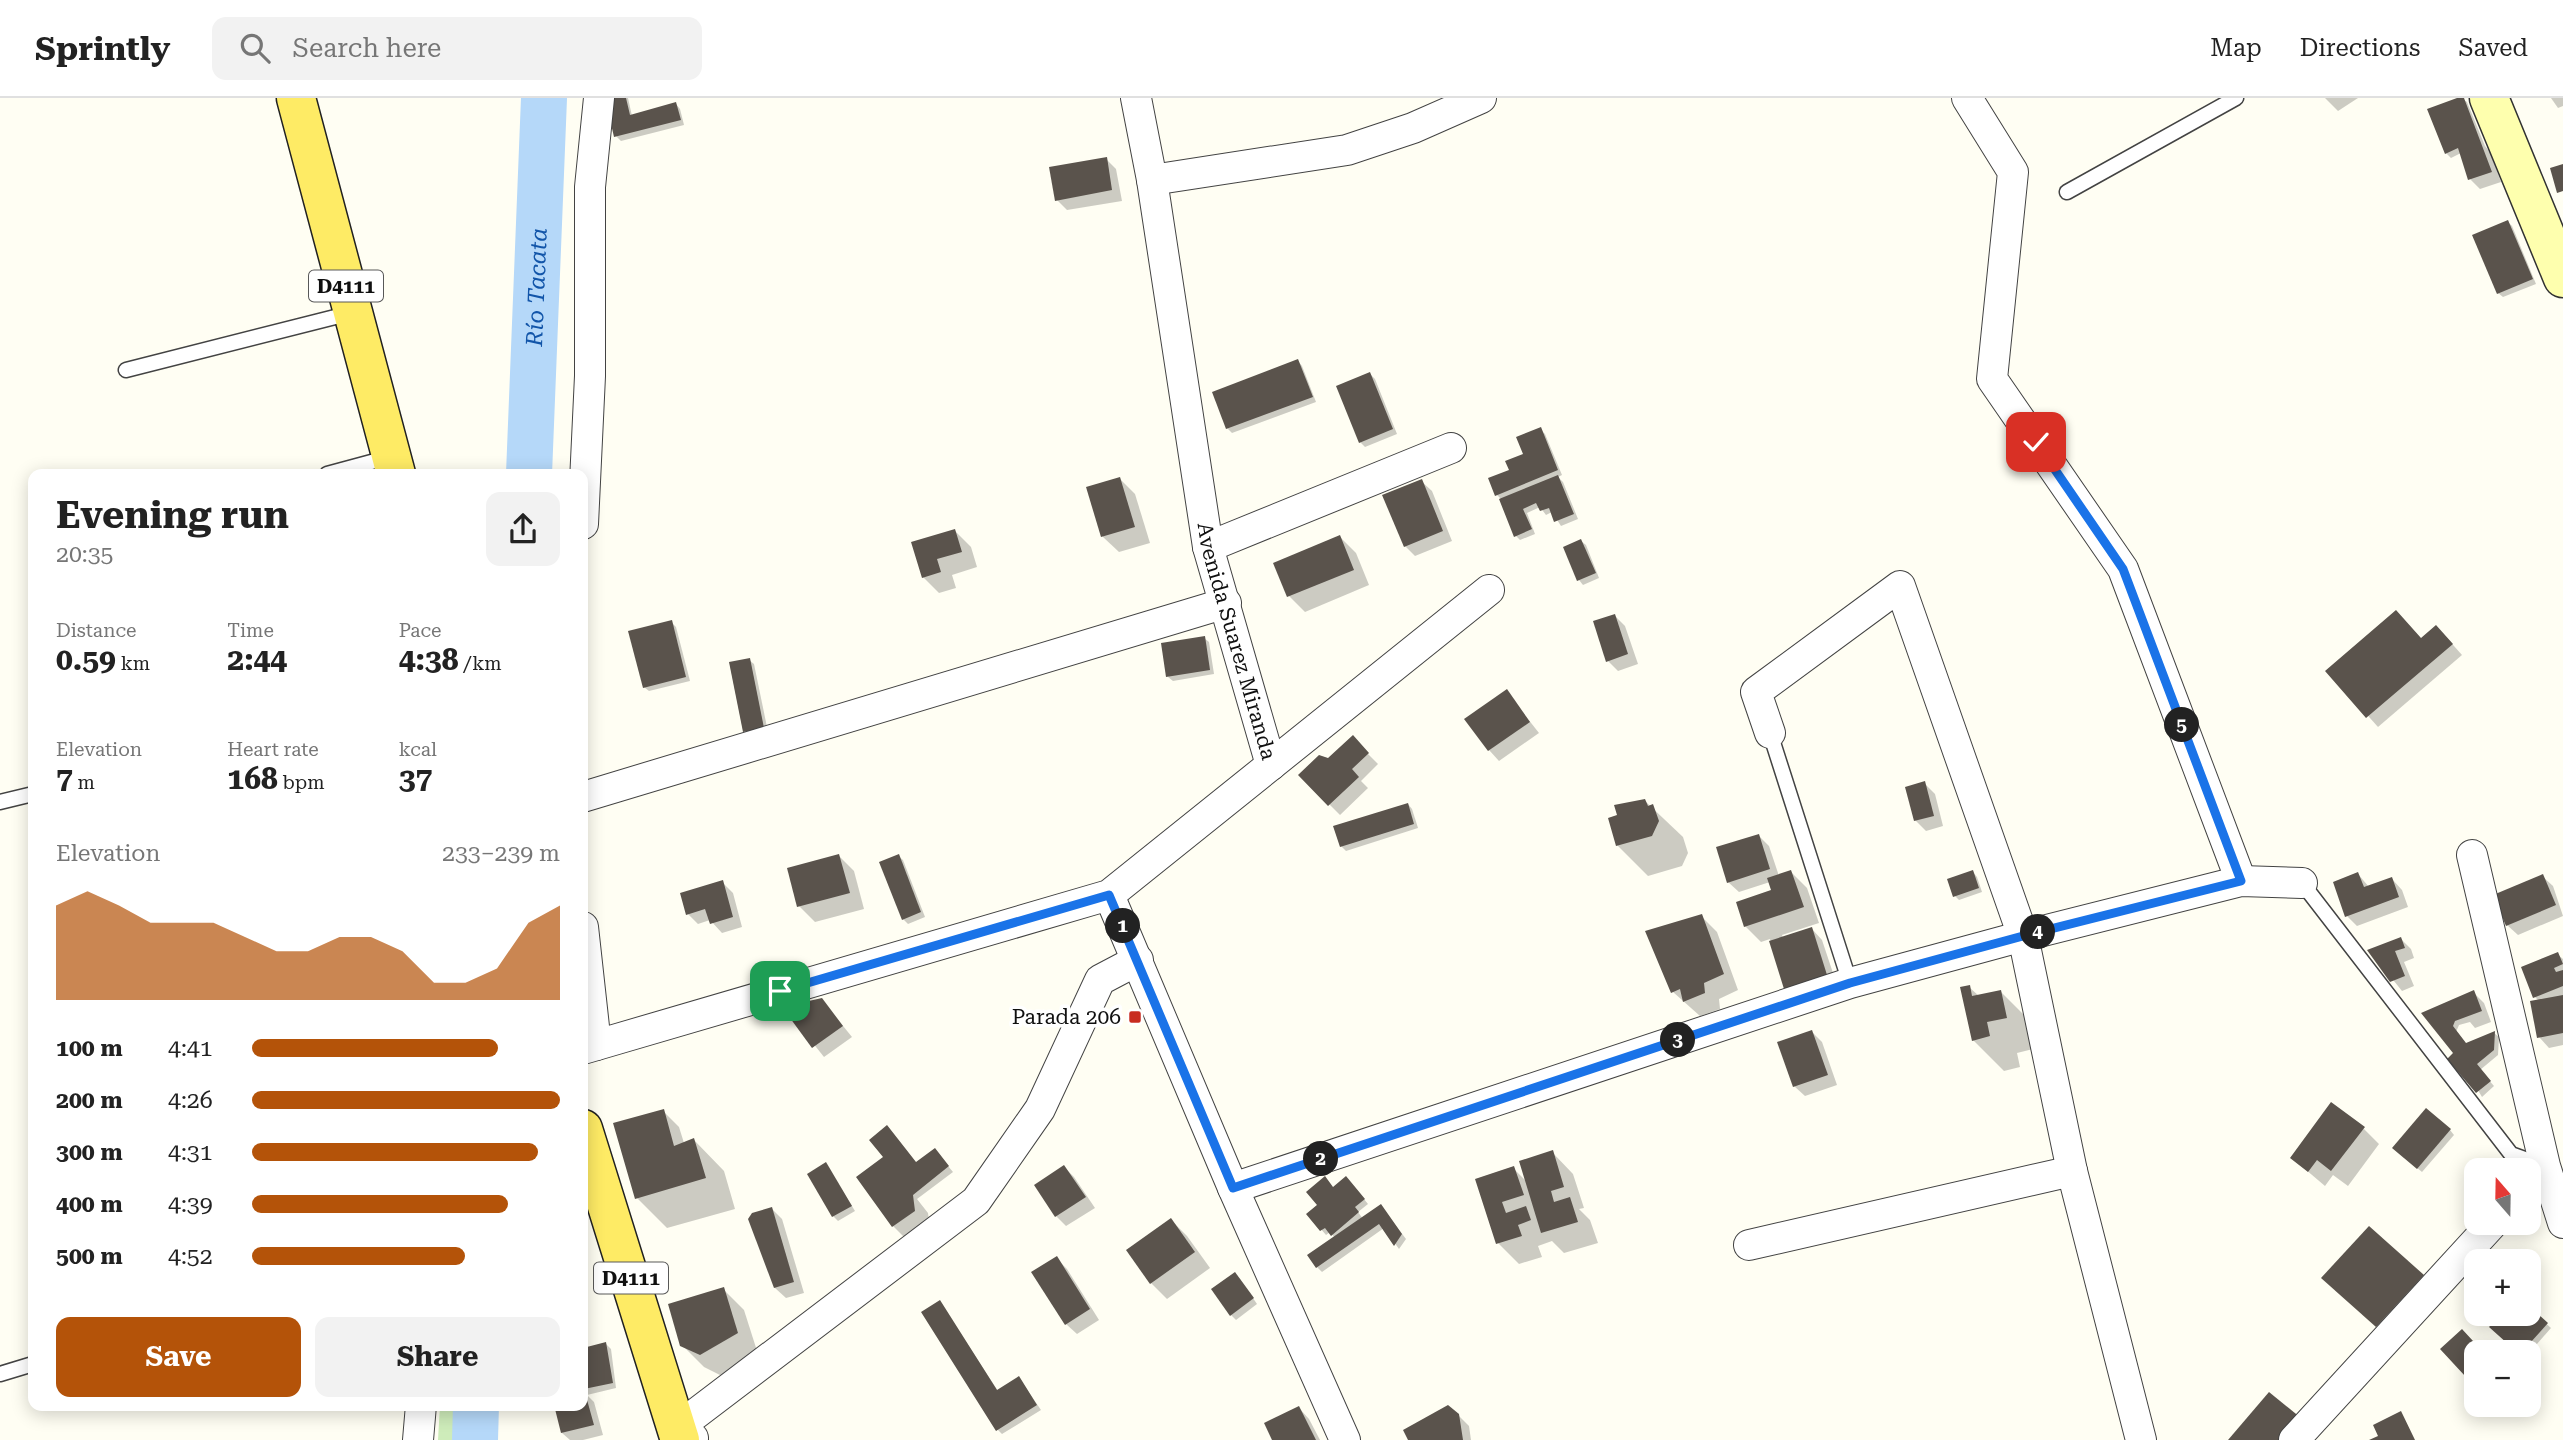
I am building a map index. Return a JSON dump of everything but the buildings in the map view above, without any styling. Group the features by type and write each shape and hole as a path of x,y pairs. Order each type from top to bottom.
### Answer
{"main road":[{"name":"D4111","path":"296,98 394,465"},
{"path":"2489,98 2563,278"},
{"name":"D4111","path":"588,1144 685,1436"}],"street":[{"path":"586,469 590,376 590,187 599,98"},
{"name":"Avenida Suarez Miranda","path":"1109,895 1271,765 1208,547 1152,180 1136,98"},
{"path":"1152,180 1347,150 1413,128 1481,98"},
{"path":"1967,98 2013,172 1992,379 2123,569 2241,881"},
{"path":"1208,547 1451,448"},
{"path":"1770,733 1756,692 1900,586 2023,936 2072,1171 2141,1440"},
{"path":"1271,765 1489,590"},
{"path":"588,795 1226,603"},
{"path":"2472,855 2534,1158"},
{"path":"1233,1188 1850,983 2241,881 2302,883"},
{"path":"588,1027 589,1047 1109,895 1233,1188 1345,1440"},
{"path":"685,1436 976,1201 1040,1109 1101,981 1138,960"},
{"path":"1749,1245 2072,1171"},
{"path":"2541,1182 2563,1223"},
{"path":"2294,1440 2481,1236"},
{"path":"418,1440 420,1411"}],"lane":[{"path":"2067,192 2236,98"},
{"path":"126,370 353,312"},
{"path":"364,469 394,465"},
{"path":"1770,733 1850,983"},
{"path":"0,802 28,795"},
{"path":"2302,883 2516,1158"},
{"path":"0,1374 28,1366"}],"green space":[{"path":"440,1411 463,1411 461,1440 438,1440"}],"waterway":[{"name":"Río Tacata","path":"529,469 544,98"},
{"name":"Río Tacata","path":"475,1440 476,1411"}],"place":[{"name":"Parada 206","path":"1135,1017"}],"route":[{"path":"780,991 1109,895 1233,1188 1850,983 2241,881 2123,569 2036,442"}]}
